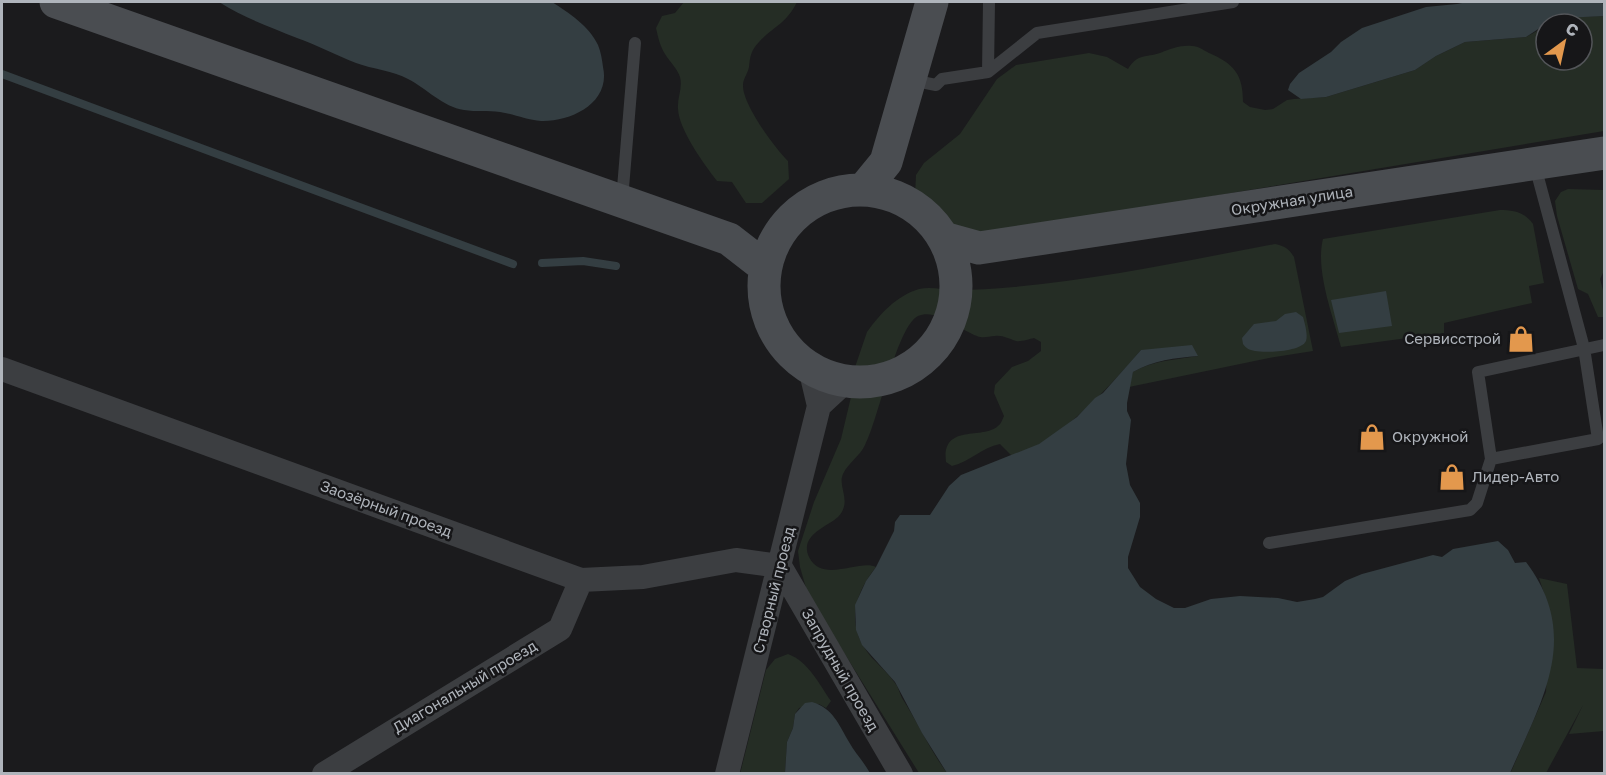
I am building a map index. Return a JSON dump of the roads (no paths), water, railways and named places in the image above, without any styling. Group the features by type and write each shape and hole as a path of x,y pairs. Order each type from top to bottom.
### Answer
{"main road":[{"path":"56,2 729,239 765,267"},
{"path":"863,190 886,162 932,2"},
{"name":"Окружная улица","path":"979,248 1605,153"},
{"path":"886,162 898,198"},
{"path":"858,189 890,194 898,198 918,209 939,232 953,260 956,291 950,321 934,348 911,368 882,381 846,381 820,375 793,357 773,330 764,299 765,267 776,236 798,211 826,195 858,189"},
{"path":"729,239 776,236"},
{"path":"943,238 979,248"},
{"path":"954,270 979,248"}],"street":[{"path":"810,368 819,406 846,381"},
{"name":"Заозёрный проезд","path":"2,369 581,580 643,577 736,560 780,566"},
{"name":"Створный проезд","path":"727,774 819,406"},
{"name":"Запрудный проезд","path":"780,566 901,774"},
{"name":"Диагональный проезд","path":"324,774 560,629 581,580"}],"lane":[{"path":"988,72 989,2"},
{"path":"909,79 936,85 942,79 988,72 1037,33 1233,2"},
{"path":"622,202 635,43"},
{"path":"1491,459 1598,439 1584,348 1535,164"},
{"path":"1269,543 1470,510 1478,503 1491,459 1478,372 1605,345"}],"waterway":[{"path":"2,74 513,264"},
{"path":"542,263 583,261 616,266"}],"place":[{"name":"Сервисстрой","path":"1521,339"},
{"name":"Окружной","path":"1372,437"},
{"name":"Лидер-Авто","path":"1452,477"}]}
